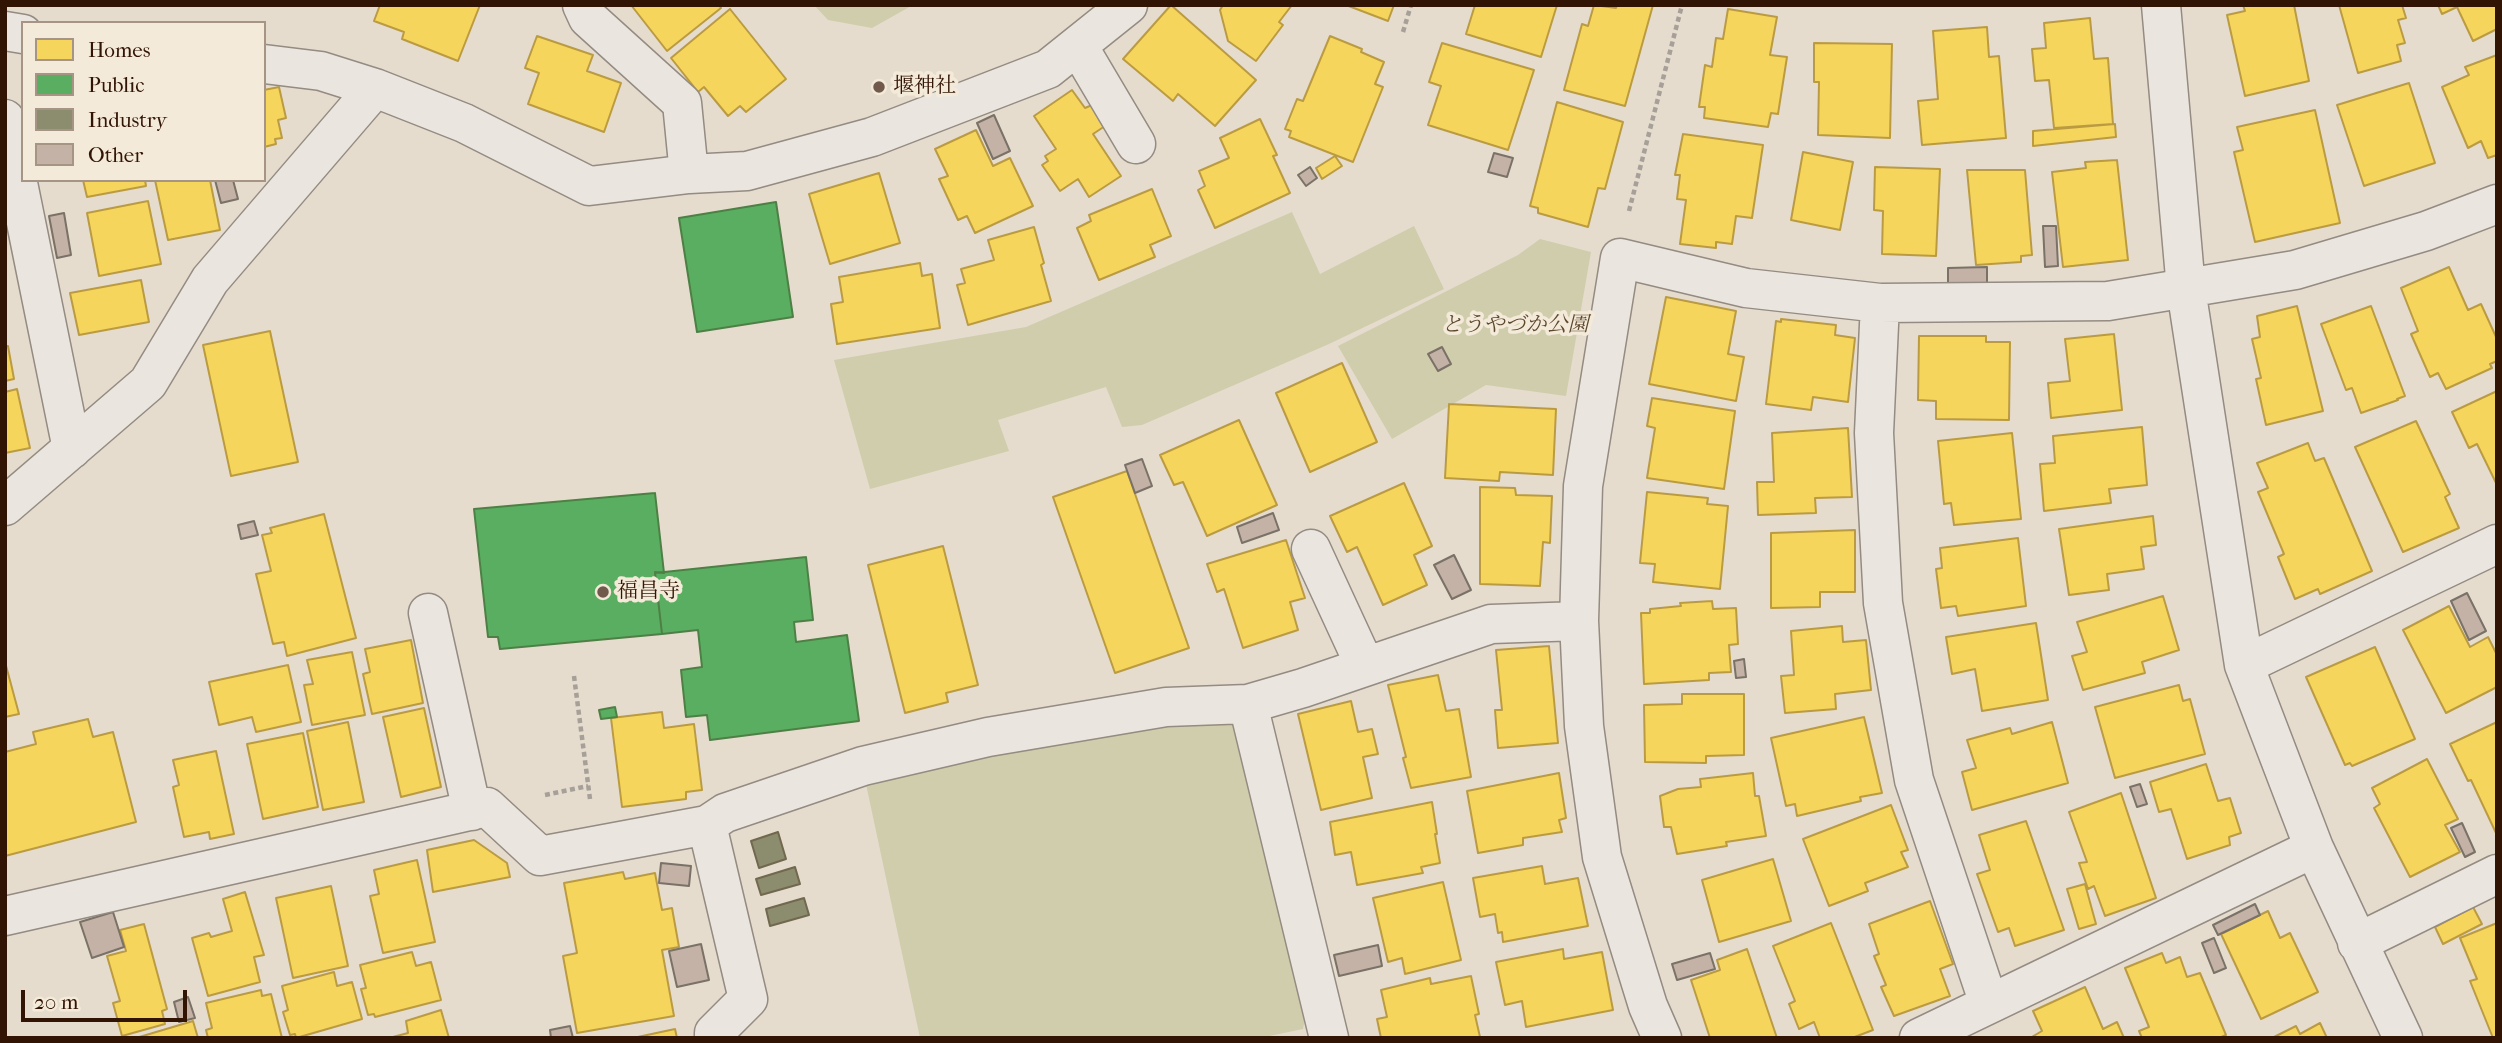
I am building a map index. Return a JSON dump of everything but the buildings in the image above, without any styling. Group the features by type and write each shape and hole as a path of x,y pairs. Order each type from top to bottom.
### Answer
{"street":[{"path":"582,5 588,18 682,103 689,174"},
{"path":"266,64 321,71 375,89 464,123 589,186 689,174 747,171 872,137 1048,69 1128,5"},
{"path":"2161,5 2186,289 2244,665 2314,848 2403,1038"},
{"path":"1078,46 1136,144"},
{"path":"5,506 148,383 210,280 375,89"},
{"path":"5,119 72,449"},
{"path":"1662,1038 1648,1006 1602,857 1584,726 1579,621 1583,486 1620,258 1746,288 1880,303 2108,301 2295,270 2426,231 2497,204"},
{"path":"1880,303 1874,433 1883,603 1914,780 1989,1004"},
{"path":"2244,665 2497,544"},
{"path":"1311,549 1365,666"},
{"path":"428,613 472,811"},
{"path":"5,916 487,807 540,856 707,825 725,813 863,766 988,737 1166,707 1248,704 1491,624 1579,621"},
{"path":"1248,704 1329,1038"},
{"path":"707,825 748,999 714,1033 715,1038"},
{"path":"1919,1038 2314,848"},
{"path":"2357,943 2497,874"}],"path":[{"path":"1403,32 1411,5"},
{"path":"1620,258 1626,223 1682,5"},
{"path":"575,676 588,786"}],"green space":[{"path":"814,5 913,5 872,28 828,20"},
{"path":"1292,212 1320,274 1414,226 1444,289 1329,344 1142,425 1122,427 1106,387 998,420 1009,451 870,489 834,360 1026,327"},
{"name":"とうやづか公園","path":"1540,239 1591,252 1566,396 1486,385 1392,439 1338,346 1518,255"},
{"path":"1179,715 1233,716 1307,1008 1303,1029 1260,1038 920,1038 866,784"}],"place":[{"name":"堰神社","path":"879,87"},
{"name":"福昌寺","path":"603,592"}]}
